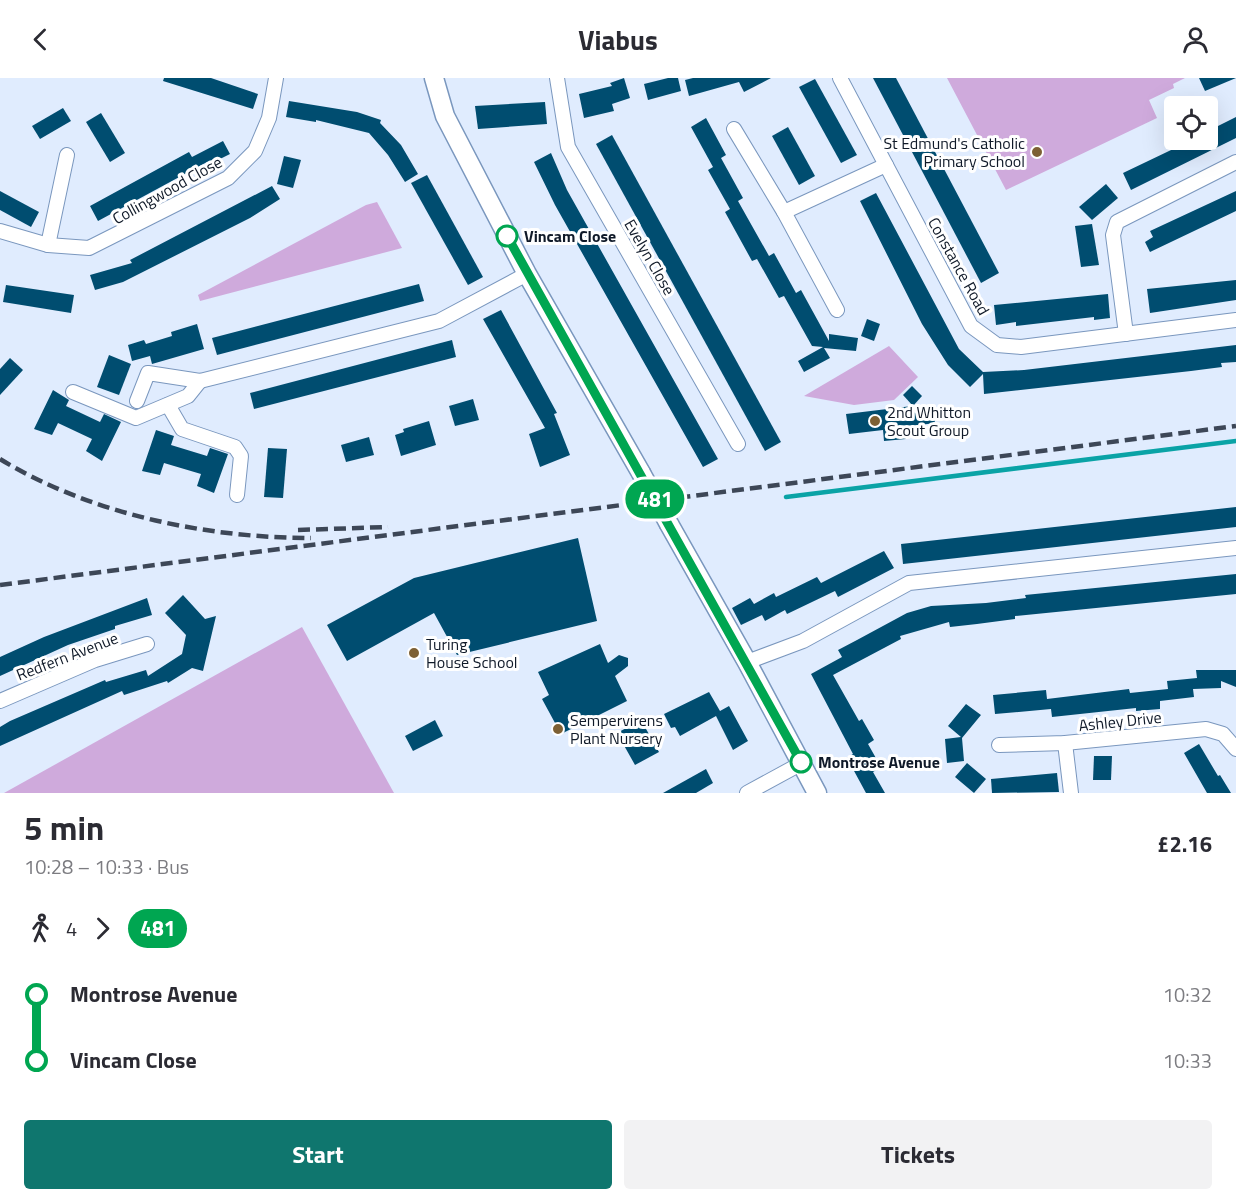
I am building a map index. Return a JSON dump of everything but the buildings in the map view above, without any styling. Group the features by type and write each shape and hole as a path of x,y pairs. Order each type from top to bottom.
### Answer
{"main road":[{"path":"434,78 445,116 527,274 747,662 817,793"}],"street":[{"name":"Collingwood Close","path":"0,231 48,245 89,248 228,178 255,151 268,118 276,78"},
{"name":"Evelyn Close","path":"557,78 568,147 738,444"},
{"name":"Constance Road","path":"840,78 971,326 997,345 1021,347 1236,320"},
{"path":"734,129 784,212 837,309"},
{"path":"48,245 67,155"},
{"path":"1126,334 1113,235 1118,222 1236,162"},
{"path":"784,212 886,165"},
{"path":"137,401 148,373 200,381 439,321 527,274"},
{"path":"73,392 132,418 142,417 188,396 200,381"},
{"path":"168,405 182,429 235,447 241,456 237,495"},
{"path":"747,662 803,641 909,583 1236,548"},
{"name":"Redfern Avenue","path":"0,701 95,660 147,644"},
{"name":"Ashley Drive","path":"999,745 1065,743 1206,729 1222,734 1236,749"},
{"path":"1065,743 1071,793"},
{"path":"747,793 802,763"}],"shaded area":[{"name":"St Edmund's Catholic Primary School","path":"947,78 1185,78 1173,84 1174,88 1149,100 1157,118 1006,190"},
{"path":"377,202 402,248 200,301 198,295 366,205"},
{"path":"889,346 918,377 894,400 854,405 804,396"},
{"path":"302,627 394,793 4,793"}],"waterway":[{"path":"786,497 1236,441"}],"railway":[{"path":"0,585 1236,426"},
{"path":"0,459 72,495 150,519 190,528 231,533 311,538"},
{"path":"298,530 388,527"}],"bus line":[{"name":"481","path":"507,236 801,762"}],"place":[{"name":"St Edmund's Catholic Primary School","path":"1037,152"},
{"name":"Vincam Close","path":"507,236"},
{"name":"2nd Whitton Scout Group","path":"875,421"},
{"name":"Turing House School","path":"414,653"},
{"name":"Sempervirens Plant Nursery","path":"558,729"},
{"name":"Montrose Avenue","path":"801,762"}]}
